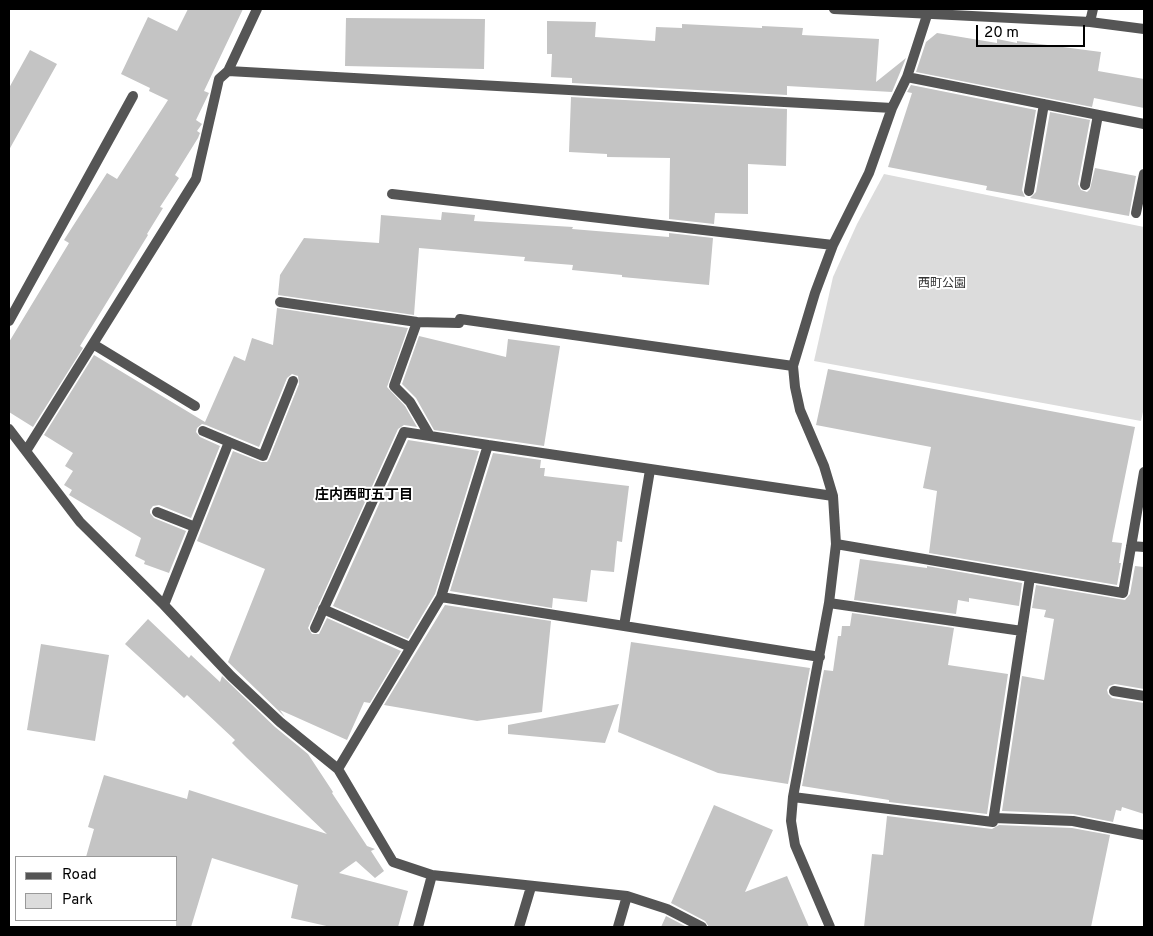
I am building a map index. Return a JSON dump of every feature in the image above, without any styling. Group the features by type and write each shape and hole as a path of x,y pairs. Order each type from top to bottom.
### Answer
{"street":[{"path":"26,451 196,179 219,79 228,72 257,9"},
{"path":"834,9 928,11 1090,22 1144,28"},
{"path":"1090,22 1092,9"},
{"path":"830,927 795,846 790,822 829,603 836,544 833,496 824,466 800,410 793,366 815,293 833,245 869,172 892,108 907,77 928,11"},
{"path":"228,72 892,108"},
{"path":"907,77 1144,124"},
{"path":"9,321 133,96"},
{"path":"1029,192 1044,104"},
{"path":"1085,185 1098,115"},
{"path":"1136,214 1144,174"},
{"path":"392,194 833,245"},
{"path":"280,302 417,322 459,323 460,319 793,366"},
{"path":"417,322 394,386 410,402 430,436"},
{"path":"93,344 195,406"},
{"path":"203,432 263,456 292,381"},
{"path":"9,429 80,522 231,676 280,722 338,769 393,862 432,876 627,896 667,908 702,927"},
{"path":"315,628 404,432 833,496"},
{"path":"164,606 229,442"},
{"path":"338,769 441,597 488,445"},
{"path":"624,626 650,470"},
{"path":"836,544 1122,593 1144,472"},
{"path":"157,512 195,527"},
{"path":"1131,546 1144,547"},
{"path":"793,797 993,822 1030,577"},
{"path":"441,597 820,657"},
{"path":"829,603 1022,631"},
{"path":"324,609 410,647"},
{"path":"1114,691 1144,696"},
{"path":"994,818 1073,822 1144,836"},
{"path":"418,927 432,876"},
{"path":"519,927 531,887"},
{"path":"618,927 627,896"}],"green space":[{"name":"西町公園","path":"884,174 1144,227 1144,407 1141,421 814,361 833,277 857,224"}],"building":[{"path":"188,9 243,9 204,91 209,93 196,120 202,124 197,131 200,133 175,175 179,178 160,207 163,208 148,235 80,346 83,348 33,427 9,412 9,342 69,243 64,240 107,173 117,179 168,100 149,91 150,88 121,74 148,17 177,31"},
{"path":"346,18 485,19 484,69 345,66"},
{"path":"547,21 596,22 595,37 655,41 656,27 682,28 682,24 803,28 802,35 879,39 876,82 906,58 892,92 787,86 787,95 572,83 572,78 551,77 552,54 547,54"},
{"path":"937,33 997,43 997,39 1101,52 1098,71 1144,79 1144,108 1094,98 1092,107 916,72 926,42"},
{"path":"30,50 57,64 9,150 9,88"},
{"path":"911,85 1036,110 1022,190 1025,197 986,190 987,186 888,167 912,93 907,92"},
{"path":"571,97 787,109 786,166 748,164 748,214 715,213 714,224 669,219 670,158 607,157 607,154 569,152"},
{"path":"1050,112 1090,120 1078,184 1081,190 1087,192 1090,189 1095,168 1136,176 1129,216 1030,198 1036,192"},
{"path":"442,212 475,215 474,221 573,227 572,229 669,237 669,233 713,238 709,285 622,277 622,275 572,270 573,265 524,261 525,257 419,248 414,315 278,295 280,275 304,238 379,243 381,215 441,220"},
{"path":"277,308 408,328 387,387 405,406 417,427 404,425 398,429 308,628 312,634 319,634 327,618 401,651 370,703 364,702 347,740 280,710 285,717 228,662 265,569 197,541 233,451 261,462 267,462 269,459 299,384 298,376 292,374 287,378 259,447 206,425 202,424 197,428 196,432 200,437 220,446 191,518 159,505 153,506 150,510 154,518 186,531 169,573 144,564 145,561 135,556 141,538 69,495 72,490 64,485 73,471 65,466 73,453 44,435 94,355 205,422 234,356 245,361 252,338 273,345"},
{"path":"419,336 506,357 508,339 560,346 544,446 434,430 416,398 402,384"},
{"path":"828,369 1135,427 1112,542 1122,543 1117,585 929,553 937,491 923,488 931,447 816,425"},
{"path":"408,440 479,451 435,594 408,639 333,606"},
{"path":"493,453 541,460 540,468 545,468 544,476 629,486 622,542 617,541 614,572 591,570 587,602 553,598 552,608 450,591"},
{"path":"860,559 927,568 927,566 1022,583 1019,606 969,598 969,602 958,600 956,614 854,600"},
{"path":"1135,566 1144,567 1144,689 1115,684 1109,686 1107,690 1112,698 1144,703 1144,814 1122,807 1121,811 1116,810 1113,822 1073,814 1002,811 1022,676 1044,680 1054,619 1044,617 1046,610 1032,608 1036,585 1125,600 1130,594"},
{"path":"445,605 551,621 542,712 477,721 384,705"},
{"path":"852,613 954,628 948,665 1008,674 987,814 889,802 889,800 802,786 824,670 833,671 838,636 841,636 842,626 850,626"},
{"path":"148,619 189,658 191,655 220,682 222,676 275,727 308,754 367,846 375,849 371,851 384,871 375,878 356,861 339,873 408,891 398,927 331,927 291,918 298,885 212,858 191,927 176,927 176,921 178,921 178,856 86,856 94,829 88,827 104,775 187,799 189,790 327,834 232,743 235,740 187,695 184,698 125,644"},
{"path":"631,642 810,668 788,784 718,773 618,732"},
{"path":"41,644 109,655 95,741 27,730"},
{"path":"619,704 605,743 508,734 508,725"},
{"path":"714,805 773,830 745,892 787,876 809,927 709,927 705,921 671,903"},
{"path":"887,816 992,829 999,825 1072,828 1110,835 1091,927 864,927 872,854 883,855"},
{"path":"666,916 687,927 661,927"}],"district":[{"name":"庄内西町五丁目","path":"364,496"}]}
